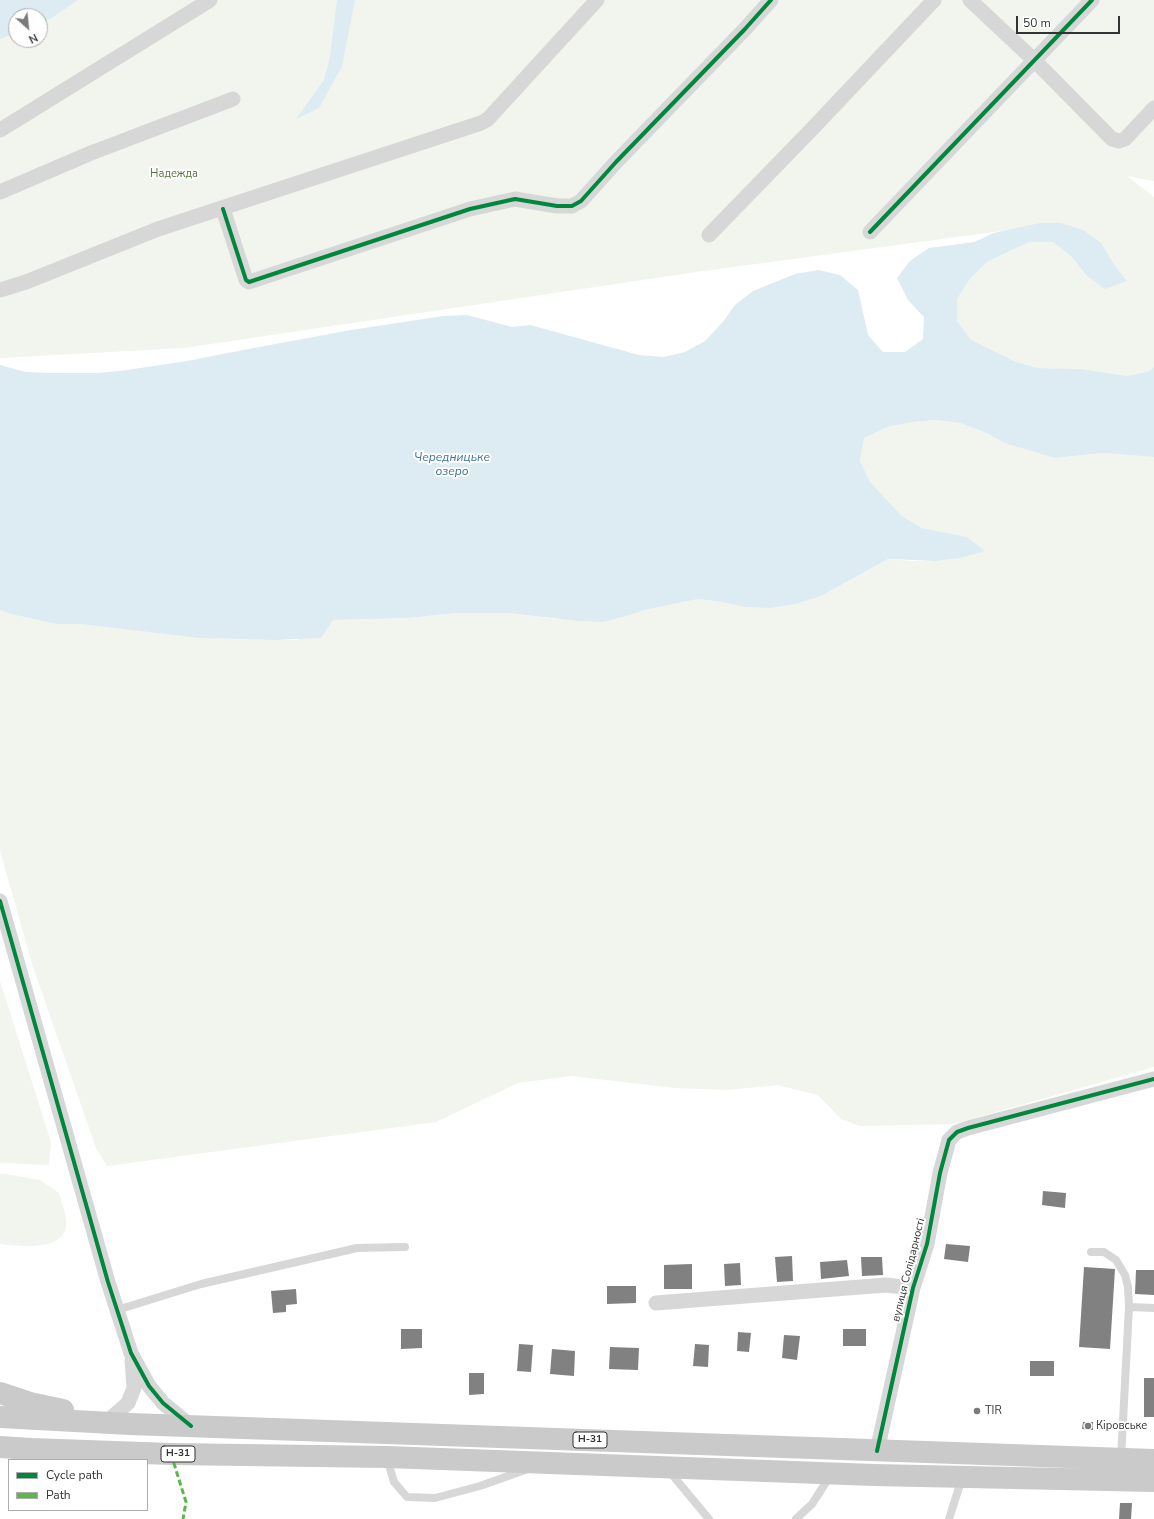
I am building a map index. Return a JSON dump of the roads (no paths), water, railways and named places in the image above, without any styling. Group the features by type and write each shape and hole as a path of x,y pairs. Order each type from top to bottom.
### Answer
{"main road":[{"path":"0,1393 30,1403 120,1421"},
{"name":"Н-31","path":"0,1417 120,1421 191,1426 1154,1460"},
{"name":"Н-31","path":"0,1447 164,1454 387,1457 832,1474 1154,1482"}],"street":[{"path":"0,130 210,0"},
{"path":"0,290 26,282 158,230 481,123 488,119 597,0"},
{"path":"223,209 246,280 249,282 470,209 515,198 557,206 572,206 581,201 616,162 745,29 771,0"},
{"path":"709,235 934,0"},
{"path":"970,0 1035,61 1112,139 1119,142 1125,139 1154,108"},
{"path":"870,232 1092,0"},
{"path":"0,192 91,153 233,99"},
{"path":"0,901 117,1310 131,1353 149,1386 163,1403 191,1426"},
{"name":"вулиця Солідарності","path":"877,1451 913,1288 927,1244 940,1173 949,1140 957,1132 968,1128 1154,1079"},
{"path":"656,1303 886,1285 913,1288"},
{"path":"120,1421 134,1388 131,1353"}],"lane":[{"path":"117,1310 201,1284 357,1248 405,1247"},
{"path":"1091,1252 1104,1252 1116,1260 1125,1275 1128,1287 1129,1307 1121,1459"},
{"path":"1129,1307 1154,1308"},
{"path":"387,1457 394,1482 407,1497 434,1498 480,1486 546,1463"},
{"path":"665,1467 709,1519"},
{"path":"796,1519 812,1504 832,1474"},
{"path":"949,1519 962,1477"}],"water":[{"path":"0,0 78,0 48,20 48,8 8,8 8,36 0,39"},
{"path":"337,0 355,0 342,66 319,108 296,119 324,80 330,57"},
{"name":"Чередницьке озеро","path":"1040,223 1061,223 1083,230 1101,243 1113,263 1127,281 1105,289 1086,275 1072,257 1053,242 1029,242 987,262 970,279 957,299 957,321 971,340 1014,361 1037,368 1081,369 1128,376 1150,371 1154,367 1154,457 1103,453 1055,458 1007,444 984,432 960,423 936,420 913,422 888,427 864,438 860,461 870,482 902,516 922,528 967,537 985,551 961,558 937,561 888,559 821,596 796,604 771,608 746,607 698,599 649,609 603,622 579,621 507,613 457,613 407,618 333,620 321,638 274,640 200,638 81,624 56,624 11,614 0,610 0,365 26,372 96,373 120,371 187,361 351,330 443,316 467,315 512,327 530,325 639,355 663,357 685,352 705,341 722,323 735,305 753,291 795,274 819,270 840,275 858,290 868,335 883,352 905,352 923,339 924,317 908,300 897,278 910,261 929,248 974,242 994,233"}],"place":[{"name":"TIR","path":"977,1411"},
{"name":"Кіровське","path":"1088,1426"}],"park label":[{"name":"Надежда","path":"174,174"}]}
